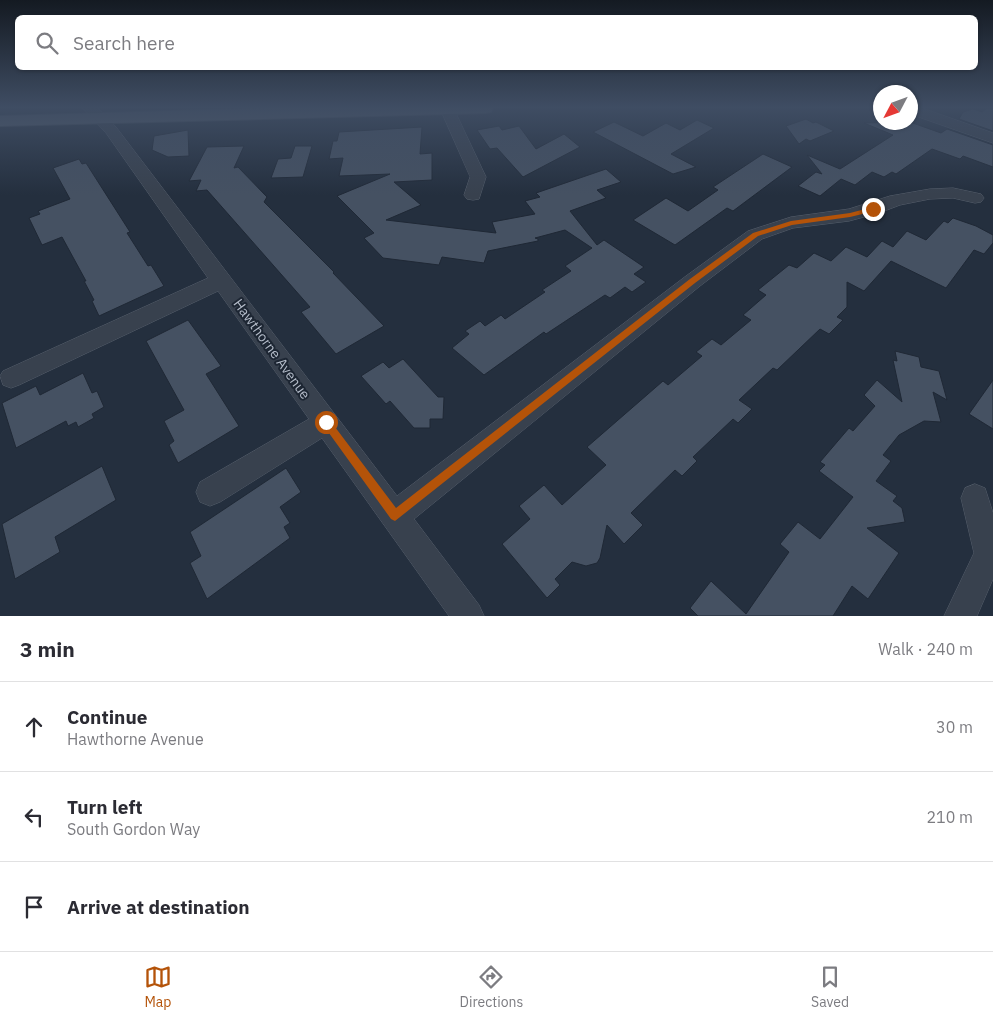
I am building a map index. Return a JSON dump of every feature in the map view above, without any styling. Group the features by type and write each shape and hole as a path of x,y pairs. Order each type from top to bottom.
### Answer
{"street":[{"name":"Hawthorne Avenue","path":"114,137 222,280 468,616"},
{"path":"460,137 478,177 473,194"},
{"path":"395,516 679,292 756,234 791,223 850,215 896,200 930,194 953,193 975,198"},
{"path":"11,378 222,280"},
{"path":"210,492 326,422"},
{"path":"960,616 989,554 975,498"}],"building":[{"path":"154,137 188,137 189,156 168,157 152,150"},
{"path":"338,137 421,137 420,154 432,153 432,180 394,182 421,205 386,220 496,233 492,222 535,214 525,201 540,197 536,193 606,169 621,182 597,190 606,198 570,211 597,245 604,240 644,267 634,274 646,282 632,292 625,287 610,298 605,295 546,334 544,332 484,375 452,348 469,334 465,331 480,321 485,326 501,315 505,319 545,292 542,290 571,271 565,266 592,248 565,230 535,238 538,241 488,251 484,263 442,257 439,265 383,258 364,238 374,233 337,196 390,174 339,176 343,158 329,159 333,141 337,141"},
{"path":"482,137 527,137 536,149 559,137 567,137 580,147 523,177 497,148 490,149"},
{"path":"602,137 700,137 671,154 696,167 673,174"},
{"path":"794,137 820,137 810,141 806,139 799,144"},
{"path":"890,137 969,137 993,145 993,167 963,156 960,159 932,149 896,174 892,172 884,177 872,172 855,185 841,179 820,196 798,186 816,172 822,174 807,155 840,169"},
{"path":"244,146 234,168 238,167 267,197 264,202 334,272 384,326 336,354 301,312 310,307 207,190 196,191 201,180 189,181 207,147"},
{"path":"295,146 312,146 303,177 271,178 278,159 291,158"},
{"path":"763,154 792,167 733,211 727,208 675,245 633,220 666,198 688,211 718,190 713,187"},
{"path":"79,159 82,164 86,163 130,232 127,233 148,266 151,265 164,286 99,316 92,301 94,300 84,281 86,281 62,237 42,245 29,218 40,214 38,211 70,199 53,168"},
{"path":"953,218 976,226 993,235 993,243 984,254 974,250 946,288 891,261 864,291 847,282 847,307 837,317 843,320 829,334 820,329 777,370 773,368 739,400 752,409 738,423 733,419 693,457 697,461 682,476 675,470 631,513 643,525 624,544 607,525 600,558 597,563 586,566 572,562 555,579 560,585 547,598 502,544 530,519 519,506 544,485 562,505 606,465 587,447 663,381 668,385 702,356 696,352 712,339 721,345 751,320 743,315 766,295 758,290 789,265 797,268 814,253 831,261 846,247 867,257 882,241 893,247 907,231 926,240 944,221 948,223"},
{"path":"188,320 221,366 206,374 239,426 178,463 169,445 174,441 164,421 184,410 146,341"},
{"path":"895,351 919,357 921,367 939,371 947,400 933,392 941,422 924,421 899,435 883,455 891,461 876,481 897,496 893,501 902,508 905,522 867,528 899,553 868,599 852,586 833,616 698,616 690,608 711,581 746,614 789,552 780,544 798,522 820,539 853,497 819,471 825,465 820,462 849,428 853,431 875,406 864,395 877,380 902,402 893,360 897,361"},
{"path":"403,359 438,397 444,397 443,419 430,419 430,428 414,428 390,401 386,404 361,376 383,362 389,368"},
{"path":"83,373 92,393 97,391 104,407 92,414 94,418 78,427 76,422 68,426 66,421 16,448 2,403 36,386 40,395"},
{"path":"993,380 993,429 969,414"},
{"path":"102,466 116,500 55,537 60,552 15,579 2,524"},
{"path":"286,468 301,492 280,507 290,523 284,527 290,538 207,599 190,563 201,556 190,532"}],"route":[{"path":"326,422 395,516 693,281 756,234 791,223 850,215 873,209"}]}
